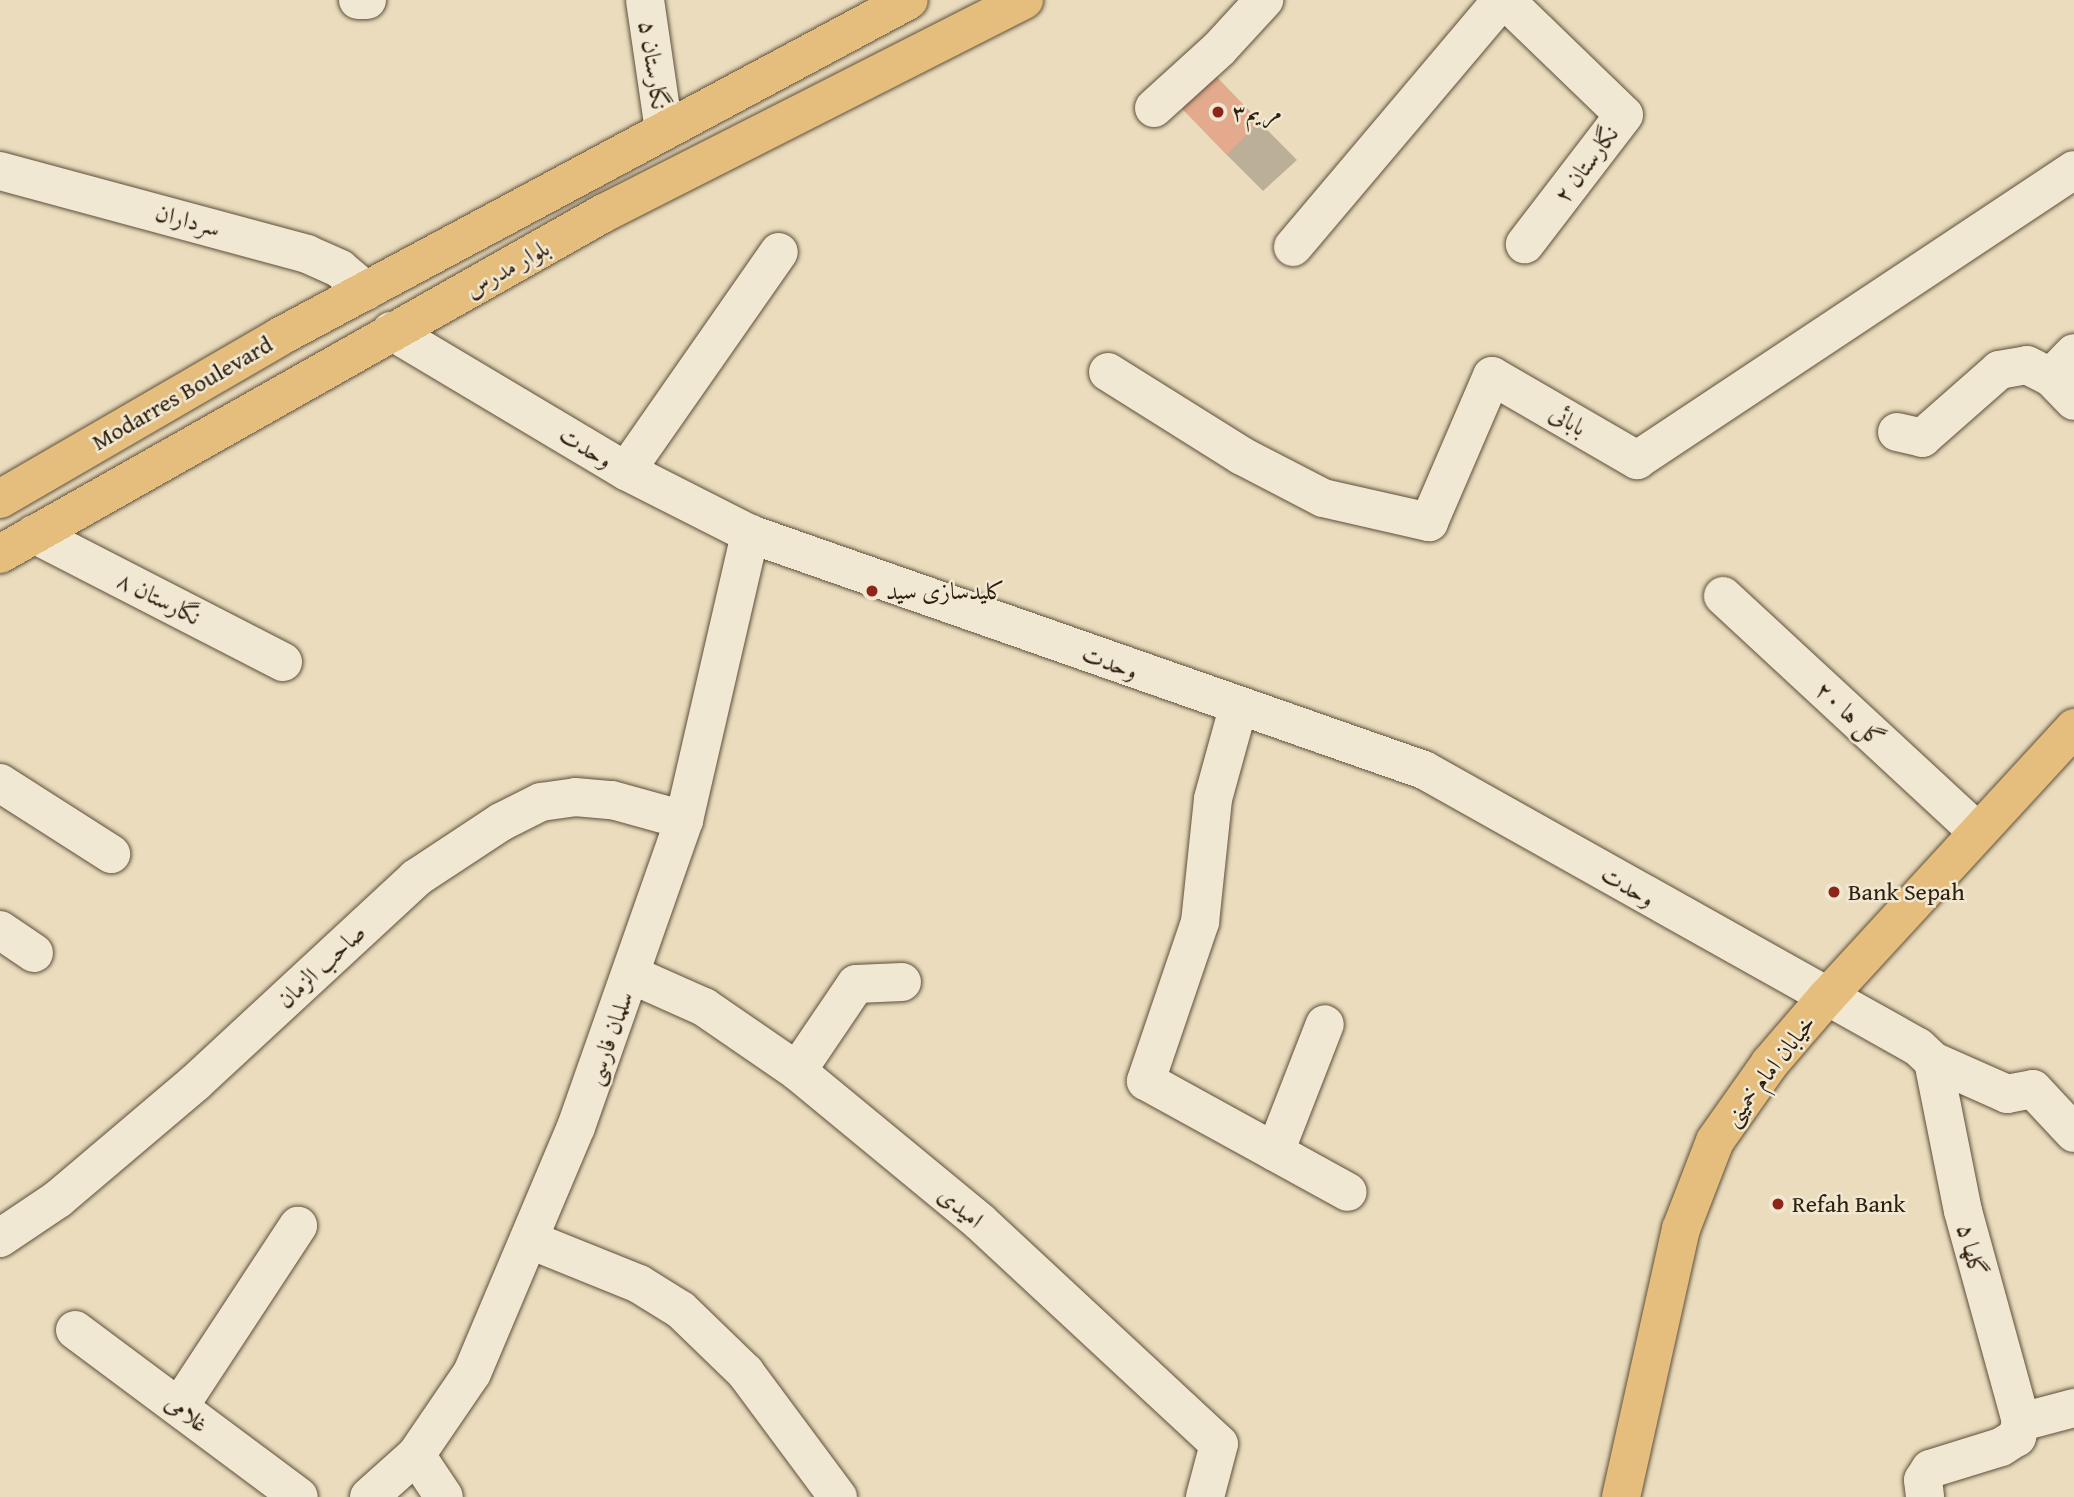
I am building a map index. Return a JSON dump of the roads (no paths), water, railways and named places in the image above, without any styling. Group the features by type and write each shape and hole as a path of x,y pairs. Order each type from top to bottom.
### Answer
{"main road":[{"name":"بلوار مدرس","path":"366,290 909,0"},
{"name":"بلوار مدرس","path":"0,554 604,213 1024,0"},
{"path":"366,290 391,331"},
{"name":"Modarres Boulevard","path":"0,499 366,290"},
{"name":"خیابان امام خمینی","path":"1621,1497 1681,1229 1715,1141 1770,1063 1826,998 1977,831 2074,729"}],"street":[{"path":"358,0 367,0"},
{"name":"نگارستان ۵","path":"645,0 664,131"},
{"path":"1154,108 1219,49 1264,0"},
{"path":"1293,247 1504,0"},
{"name":"نگارستان ۲","path":"1504,0 1624,115 1525,244"},
{"name":"بابائی","path":"1108,372 1242,456 1323,498 1429,522 1493,376 1637,460 2074,170"},
{"name":"سرداران","path":"0,171 307,254 340,269 366,290"},
{"path":"626,471 779,252"},
{"name":"وحدت","path":"391,331 626,471 750,534 1238,708 1424,770 1826,998"},
{"path":"1898,432 1922,438 1999,370 2027,365 2066,377"},
{"name":"نگارستان ۸","path":"34,534 283,662"},
{"name":"سلمان فارسی","path":"369,1497 416,1455 472,1373 530,1240 632,975 684,820 750,534"},
{"name":"گل ها ۲۰","path":"1723,596 1977,831"},
{"path":"1238,708 1213,799 1200,922 1146,1080 1348,1192"},
{"path":"0,783 111,854"},
{"name":"صاحب الزمان","path":"0,1238 58,1199 186,1091 416,878 502,822 541,802 575,797 612,800 684,820"},
{"path":"0,930 34,953"},
{"name":"امیدی","path":"632,975 704,1007 797,1071 980,1222 1219,1444 1205,1497"},
{"path":"797,1071 856,984 902,982"},
{"path":"1826,998 1918,1048 1933,1061 2007,1094 2033,1089 2074,1133"},
{"path":"1275,1152 1325,1024"},
{"name":"گلها ۵","path":"1933,1061 1963,1211 2021,1422"},
{"path":"179,1407 298,1226"},
{"path":"530,1240 639,1284 681,1310 745,1372 838,1497"},
{"name":"غلامی","path":"75,1330 299,1497"},
{"path":"1925,1497 1923,1479 1930,1469 2001,1447 2017,1437 2021,1422 2074,1408"},
{"path":"416,1455 444,1497"}],"place":[{"name":"مریم۳","path":"1218,112"},
{"name":"کلیدسازی سید","path":"872,591"},
{"name":"Bank Sepah","path":"1834,892"},
{"name":"Refah Bank","path":"1778,1204"}]}
